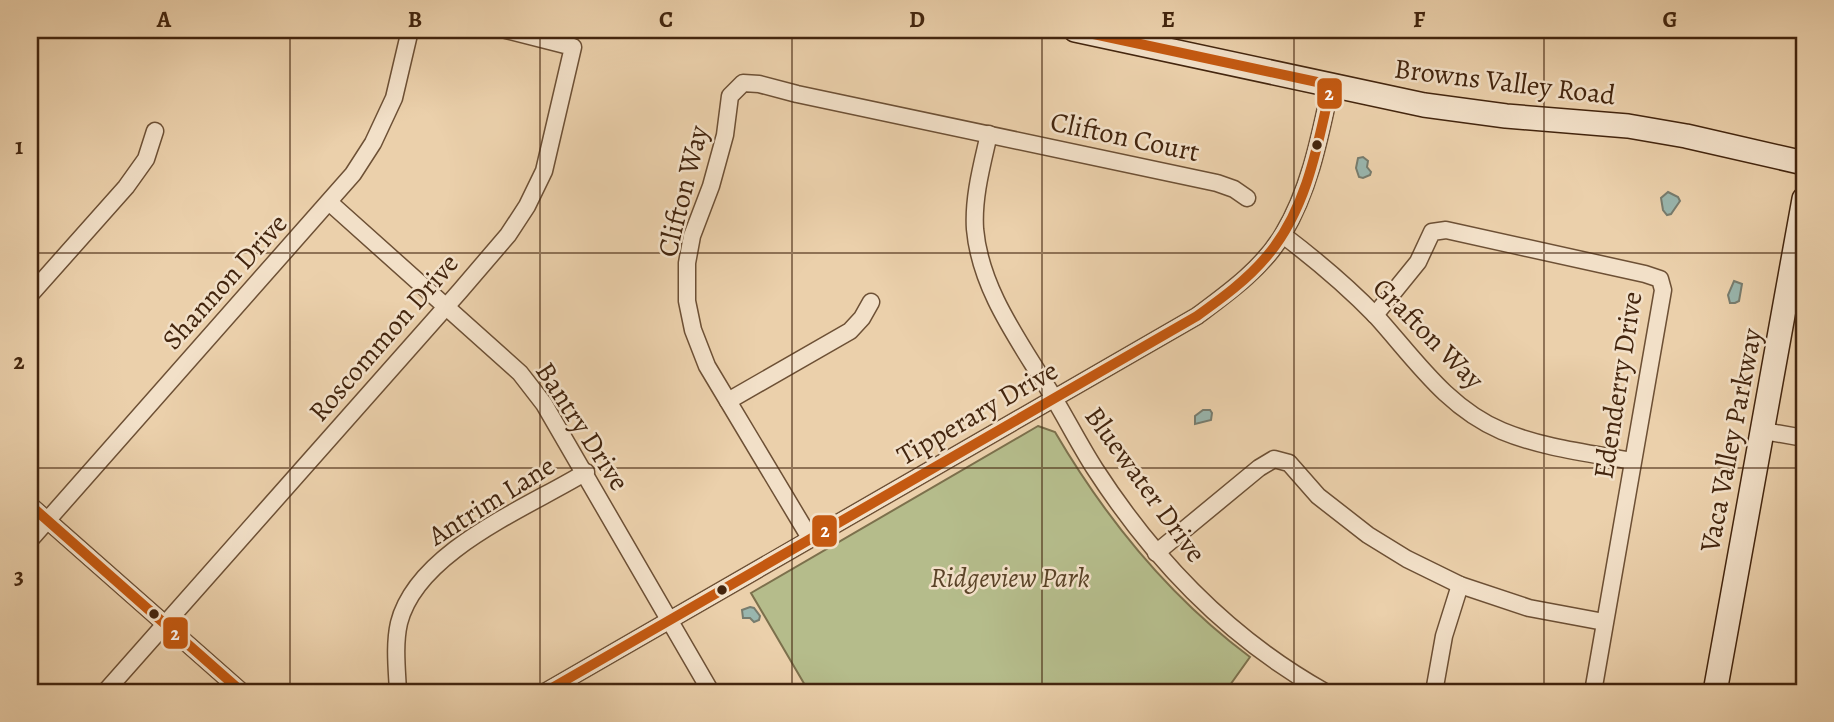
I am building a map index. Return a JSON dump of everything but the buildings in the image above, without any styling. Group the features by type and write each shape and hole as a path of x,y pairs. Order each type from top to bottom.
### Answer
{"main road":[{"name":"Browns Valley Road","path":"1075,30 1465,112 1628,127 1686,136 1804,163"},
{"name":"Vaca Valley Parkway","path":"1715,692 1804,198"}],"street":[{"name":"Shannon Drive","path":"30,540 353,174 373,142 394,98 410,30"},
{"name":"Roscommon Drive","path":"105,692 508,235 527,206 544,171 573,47 506,30"},
{"name":"Clifton Way","path":"810,538 707,366 693,330 687,301 687,263 692,236 711,186 725,135 730,96 743,83 759,83 797,94 989,134"},
{"name":"Tipperary Drive","path":"545,692 1197,316 1241,282 1283,235 1309,177 1331,85"},
{"path":"30,295 126,187 146,159 155,131"},
{"name":"Clifton Court","path":"989,134 1217,183 1234,189 1247,198"},
{"name":"Bluewater Drive","path":"989,134 977,186 975,229 983,266 996,302 1095,469 1156,553 1206,606 1308,688 1325,692"},
{"name":"Bantry Drive","path":"329,202 520,373 544,404 586,472 711,692"},
{"name":"Edenderry Drive","path":"1374,315 1418,261 1432,232 1447,230 1660,279 1662,290 1594,687"},
{"name":"Grafton Way","path":"1283,235 1330,271 1374,315 1437,388 1483,421 1551,447 1632,461"},
{"path":"728,401 850,331 871,302"},
{"path":"1764,431 1804,438"},
{"path":"1156,553 1259,468 1274,459 1289,463 1318,496 1368,535 1407,559 1460,585 1529,608 1604,622"},
{"name":"Antrim Lane","path":"398,692 396,659 399,623 413,590 436,563 470,539 586,472"},
{"path":"30,505 242,692"},
{"path":"1434,692 1444,636 1460,585"}],"green space":[{"name":"Ridgeview Park","path":"1038,426 1055,432 1117,525 1166,582 1250,657 1225,692 809,692 751,593"}],"water":[{"path":"1363,157 1368,161 1367,167 1371,172 1363,178 1359,177 1356,168 1358,158"},
{"path":"1668,192 1680,201 1671,214 1667,215 1663,210 1661,198"},
{"path":"1734,281 1742,284 1739,301 1730,303 1728,295"},
{"path":"1203,410 1210,410 1211,420 1195,424 1195,416"},
{"path":"750,607 760,616 759,620 754,622 750,618 743,618 742,610"}],"transit line":[{"name":"2","path":"545,692 1197,316 1243,281 1267,256 1281,238 1301,197 1316,153 1331,85 1075,30"},
{"name":"2","path":"30,505 242,692"}]}
